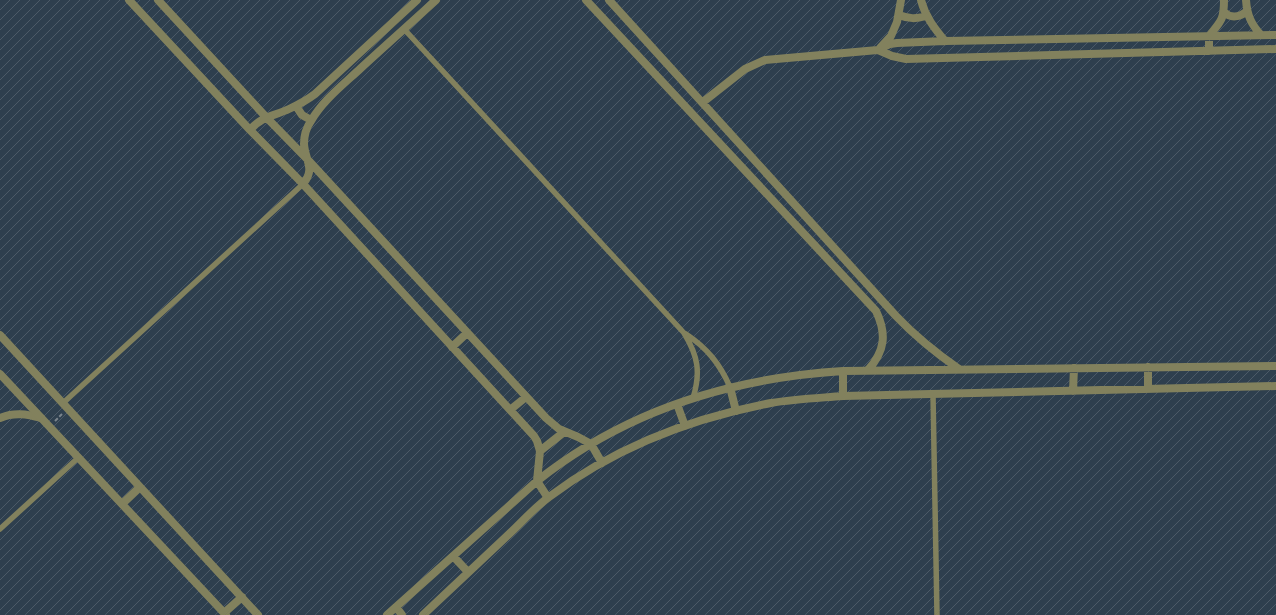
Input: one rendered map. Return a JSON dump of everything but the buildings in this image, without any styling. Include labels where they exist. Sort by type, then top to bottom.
[{"type":"street","points":[[129,0],[250,130],[303,184],[534,436],[540,451],[537,481],[548,498]]},
{"type":"street","points":[[158,0],[266,117],[309,161],[526,397],[550,422],[564,432],[591,444],[602,463]]},
{"type":"street","points":[[250,130],[260,120],[296,106],[315,94],[417,0]]},
{"type":"street","points":[[303,184],[307,179],[310,167],[304,144],[305,136],[307,128],[319,108],[436,0]]},
{"type":"street","points":[[586,0],[876,311],[883,331],[882,342],[880,352],[875,362],[868,370]]},
{"type":"street","points":[[609,0],[896,316],[932,350],[960,369]]},
{"type":"street","points":[[878,50],[891,36],[899,15],[901,0]]},
{"type":"street","points":[[921,0],[926,16],[934,29],[945,41]]},
{"type":"street","points":[[1208,50],[1209,36],[1220,23],[1224,12],[1224,0]]},
{"type":"street","points":[[1246,0],[1250,21],[1261,35]]},
{"type":"street","points":[[1224,12],[1227,15],[1238,16],[1247,11]]},
{"type":"street","points":[[899,15],[912,19],[926,16]]},
{"type":"street","points":[[703,102],[745,69],[765,60],[878,50],[890,44],[897,43],[1276,35]]},
{"type":"street","points":[[878,50],[892,56],[906,59],[1276,49]]},
{"type":"street","points":[[331,80],[339,88]]},
{"type":"street","points":[[296,106],[302,115],[311,120]]},
{"type":"street","points":[[739,164],[750,154]]},
{"type":"street","points":[[862,296],[870,287]]},
{"type":"street","points":[[452,347],[467,333]]},
{"type":"street","points":[[0,334],[258,615]]},
{"type":"street","points":[[387,615],[537,481],[556,466],[591,444],[640,419],[693,398],[730,387],[788,376],[868,370],[1276,366]]},
{"type":"street","points":[[1148,367],[1148,389]]},
{"type":"street","points":[[1073,391],[1074,368]]},
{"type":"street","points":[[843,371],[843,396]]},
{"type":"street","points":[[0,374],[225,614],[242,597]]},
{"type":"street","points":[[423,615],[548,498],[574,479],[636,446],[685,426],[736,411],[772,403],[800,399],[843,396],[1276,386]]},
{"type":"street","points":[[730,387],[736,411]]},
{"type":"street","points":[[510,410],[526,397]]},
{"type":"street","points":[[677,404],[685,426]]},
{"type":"street","points":[[0,418],[19,414],[41,418]]},
{"type":"street","points":[[540,451],[564,432]]},
{"type":"street","points":[[122,504],[140,487]]},
{"type":"street","points":[[453,556],[468,572]]},
{"type":"street","points":[[396,607],[402,615]]},
{"type":"lane","points":[[404,29],[684,333],[696,358],[698,371],[697,385],[693,398]]},
{"type":"lane","points":[[66,406],[303,184]]},
{"type":"lane","points":[[684,333],[707,350],[716,361],[730,387]]},
{"type":"lane","points":[[933,394],[937,615]]},
{"type":"lane","points":[[0,529],[79,458]]},
{"type":"path","points":[[49,426],[66,406]]},
{"type":"shaded area","points":[[0,0],[1276,0],[1276,615],[0,615]]}]
